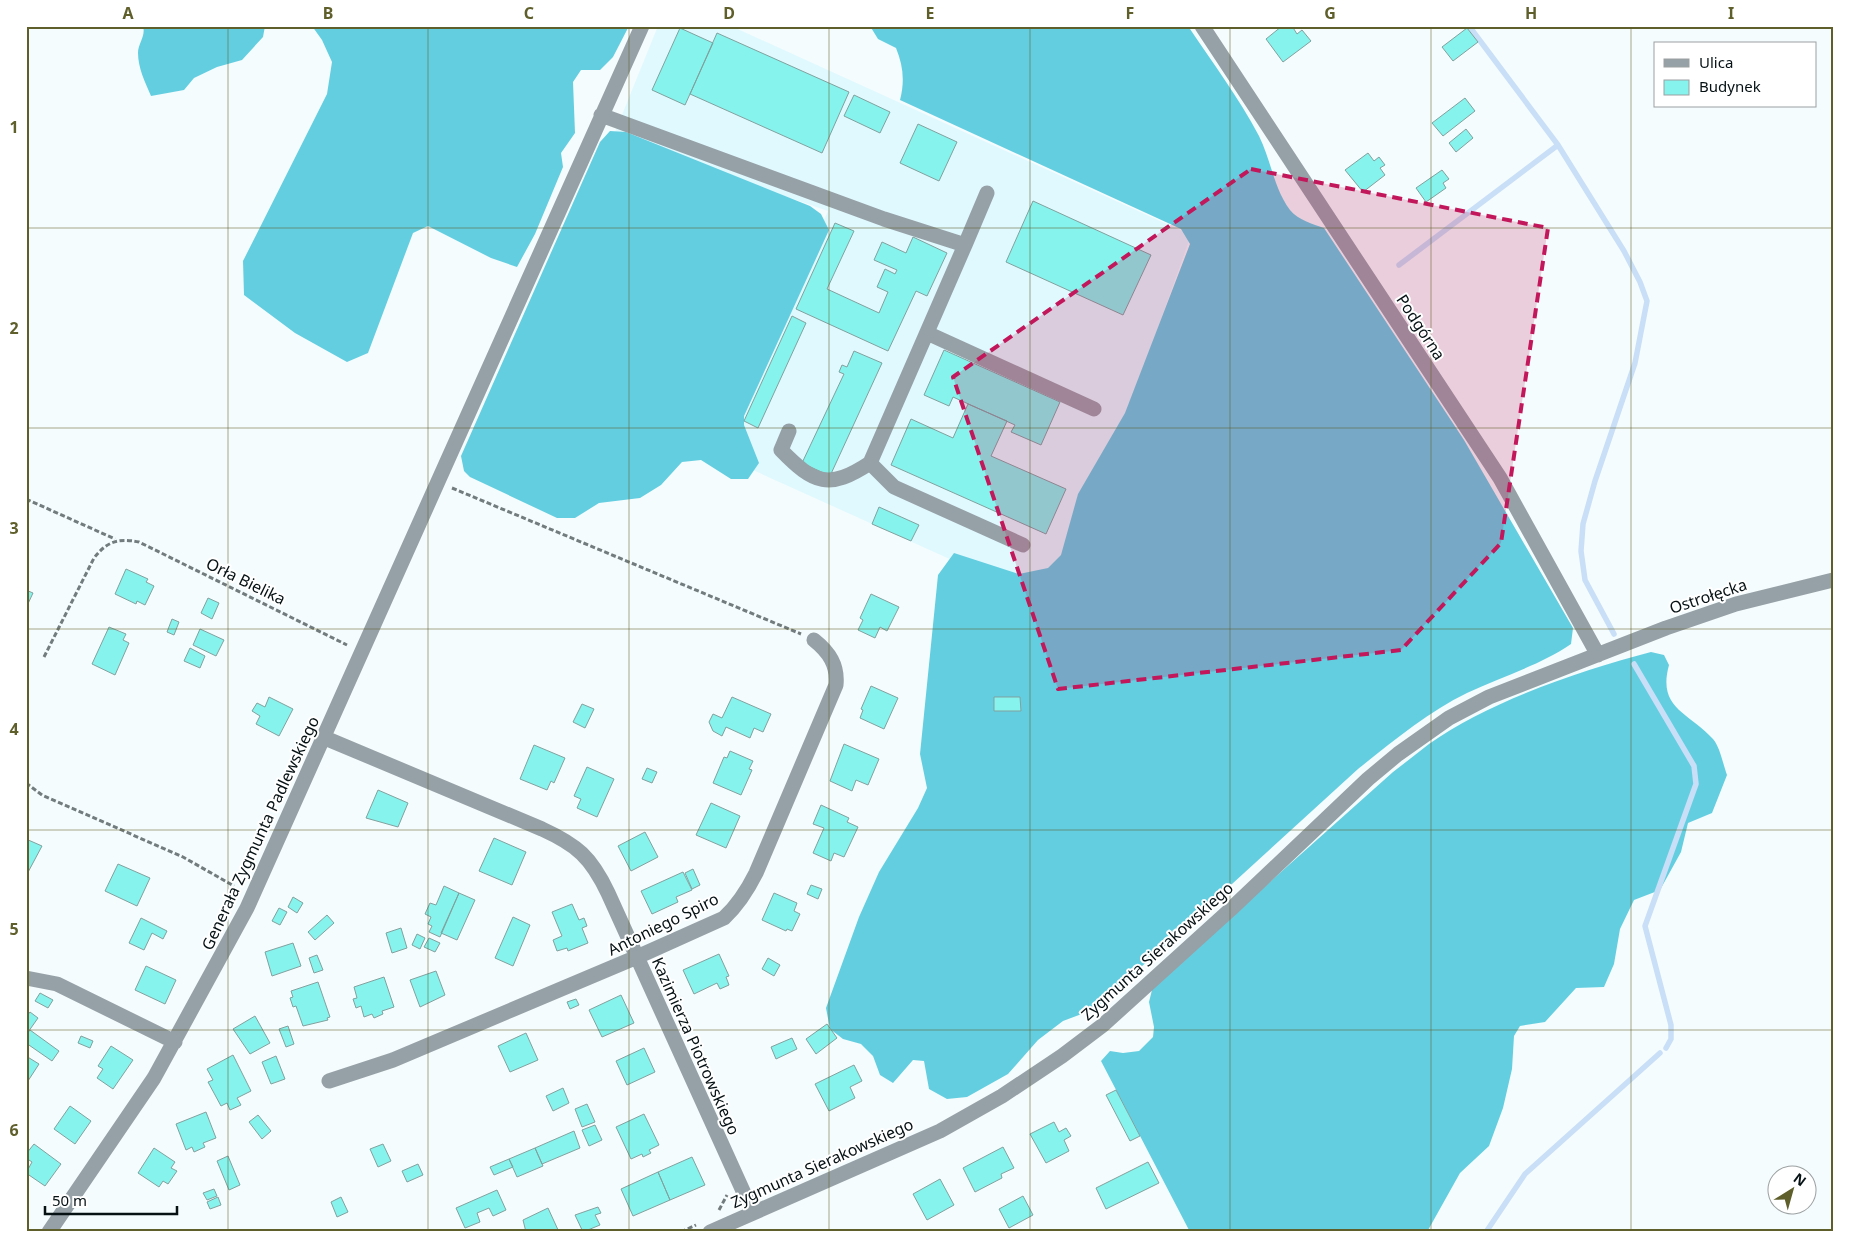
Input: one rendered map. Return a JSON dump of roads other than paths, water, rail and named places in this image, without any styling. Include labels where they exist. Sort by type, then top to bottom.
[{"type":"street","name":"Generała Zygmunta Padlewskiego","points":[[50,1232],[132,1112],[176,1042],[247,908],[364,653],[642,26]]},
{"type":"street","name":"Podgórna","points":[[1202,26],[1500,478],[1598,655]]},
{"type":"street","points":[[601,115],[884,219],[965,245]]},
{"type":"street","points":[[789,431],[781,450],[797,466],[812,476],[826,481],[839,480],[870,463],[987,194]]},
{"type":"street","points":[[926,333],[1094,409]]},
{"type":"street","points":[[870,463],[894,487],[1023,545]]},
{"type":"street","name":"Ostrołęcka","points":[[1598,655],[1736,604],[1833,580]]},
{"type":"street","name":"Antoniego Spiro","points":[[329,1081],[393,1060],[637,957],[724,918],[735,908],[748,890],[836,685],[837,674],[833,661],[826,650],[814,640]]},
{"type":"street","name":"Zygmunta Sierakowskiego","points":[[710,1232],[940,1131],[1002,1096],[1062,1056],[1103,1024],[1231,909],[1368,779],[1406,748],[1472,705],[1598,655]]},
{"type":"street","name":"Kazimierza Piotrowskiego","points":[[325,738],[542,829],[576,848],[587,857],[600,876],[753,1213]]},
{"type":"street","points":[[26,978],[57,984],[176,1042]]},
{"type":"waterway","points":[[1469,26],[1558,145],[1624,251],[1640,282],[1647,301],[1635,363],[1595,481],[1583,524],[1581,551],[1585,580],[1614,634]]},
{"type":"waterway","points":[[1399,265],[1558,145]]},
{"type":"waterway","points":[[1634,664],[1694,766],[1696,784],[1645,926],[1671,1025],[1671,1039],[1666,1048]]},
{"type":"waterway","points":[[1486,1232],[1525,1174],[1660,1053]]}]
